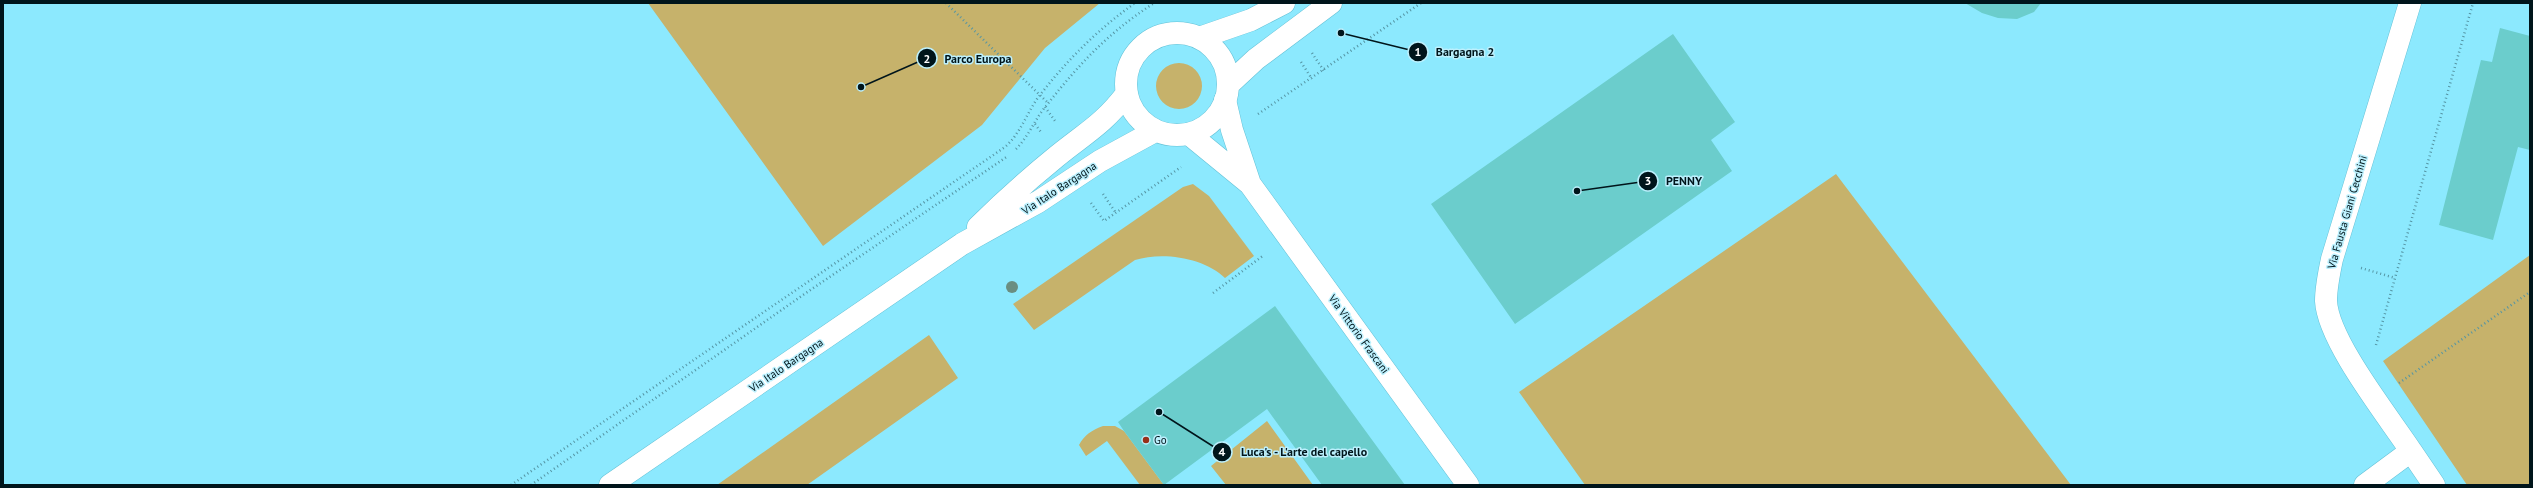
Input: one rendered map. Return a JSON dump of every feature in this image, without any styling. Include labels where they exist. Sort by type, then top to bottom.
[{"type":"street","points":[[1199,38],[1251,20],[1284,3]]},
{"type":"street","points":[[1226,92],[1224,67],[1219,55],[1199,38],[1186,34],[1163,35],[1144,46],[1131,62],[1126,82],[1127,93],[1136,115],[1155,131],[1166,134],[1189,134],[1211,122],[1226,92],[1256,59],[1331,3]]},
{"type":"street","name":"Via Fausta Giani Cecchini","points":[[2410,3],[2332,259],[2326,301],[2328,315],[2345,354],[2434,485]]},
{"type":"street","name":"Via Vittorio Frascani","points":[[1226,92],[1232,130],[1250,184]]},
{"type":"street","name":"Via Italo Bargagna","points":[[962,244],[1026,182],[1098,126],[1113,112],[1127,93]]},
{"type":"street","name":"Via Italo Bargagna","points":[[610,485],[962,244],[1038,202],[1100,161],[1155,131]]},
{"type":"street","name":"Via Vittorio Frascani","points":[[1189,134],[1250,184],[1468,485]]},
{"type":"street","points":[[2365,485],[2411,451]]},
{"type":"path","points":[[946,3],[1048,103]]},
{"type":"path","points":[[511,485],[1005,147],[1011,141],[1041,95],[1087,41],[1135,3]]},
{"type":"path","points":[[531,485],[803,295],[1013,152],[1029,134],[1048,103],[1092,51],[1130,19],[1154,3]]},
{"type":"path","points":[[1255,116],[1324,71],[1420,3]]},
{"type":"path","points":[[2371,391],[2395,278],[2473,3]]},
{"type":"path","points":[[1308,47],[1324,71]]},
{"type":"path","points":[[1297,56],[1312,79]]},
{"type":"path","points":[[1104,221],[1185,165]]},
{"type":"path","points":[[1099,188],[1116,213]]},
{"type":"path","points":[[1213,293],[1270,250]]},
{"type":"path","points":[[2332,259],[2395,278]]},
{"type":"path","points":[[2371,391],[2530,292]]},
{"type":"shaded area","points":[[648,3],[1100,3],[1045,48],[982,125],[823,246]]},
{"type":"shaded area","points":[[1175,63],[1183,63],[1192,67],[1198,73],[1202,86],[1198,99],[1192,105],[1183,109],[1175,109],[1166,105],[1160,99],[1156,90],[1156,82],[1160,73],[1166,67]]},
{"type":"shaded area","points":[[1836,174],[2071,485],[1585,485],[1519,392]]},
{"type":"shaded area","points":[[1193,184],[1209,196],[1254,256],[1225,278],[1217,271],[1195,261],[1171,256],[1146,257],[1135,260],[1034,330],[1013,304],[1183,187]]},
{"type":"shaded area","points":[[2530,255],[2530,485],[2467,485],[2383,361]]},
{"type":"shaded area","points":[[929,335],[958,378],[807,485],[717,485]]},
{"type":"shaded area","points":[[1267,421],[1313,485],[1226,485],[1211,466]]},
{"type":"shaded area","points":[[1103,426],[1115,426],[1124,431],[1164,485],[1140,485],[1107,441],[1086,456],[1079,445],[1083,438],[1089,433]]},
{"type":"building","points":[[1965,3],[2041,3],[2034,12],[2017,19],[1998,18],[1982,13]]},
{"type":"building","points":[[2500,28],[2530,36],[2530,150],[2518,147],[2493,240],[2439,225],[2481,60],[2492,62]]},
{"type":"building","points":[[1673,34],[1735,122],[1711,140],[1732,171],[1515,324],[1431,204]]},
{"type":"building","points":[[1275,306],[1405,485],[1322,485],[1267,409],[1164,485],[1124,431],[1118,422]]},
{"type":"place","name":"Bargagna 2","points":[[1341,33]]},
{"type":"place","name":"Parco Europa","points":[[861,87]]},
{"type":"place","name":"PENNY","points":[[1577,191]]},
{"type":"place","name":"Luca's - L'arte del capello","points":[[1159,412]]},
{"type":"place","name":"Go","points":[[1146,440]]}]
